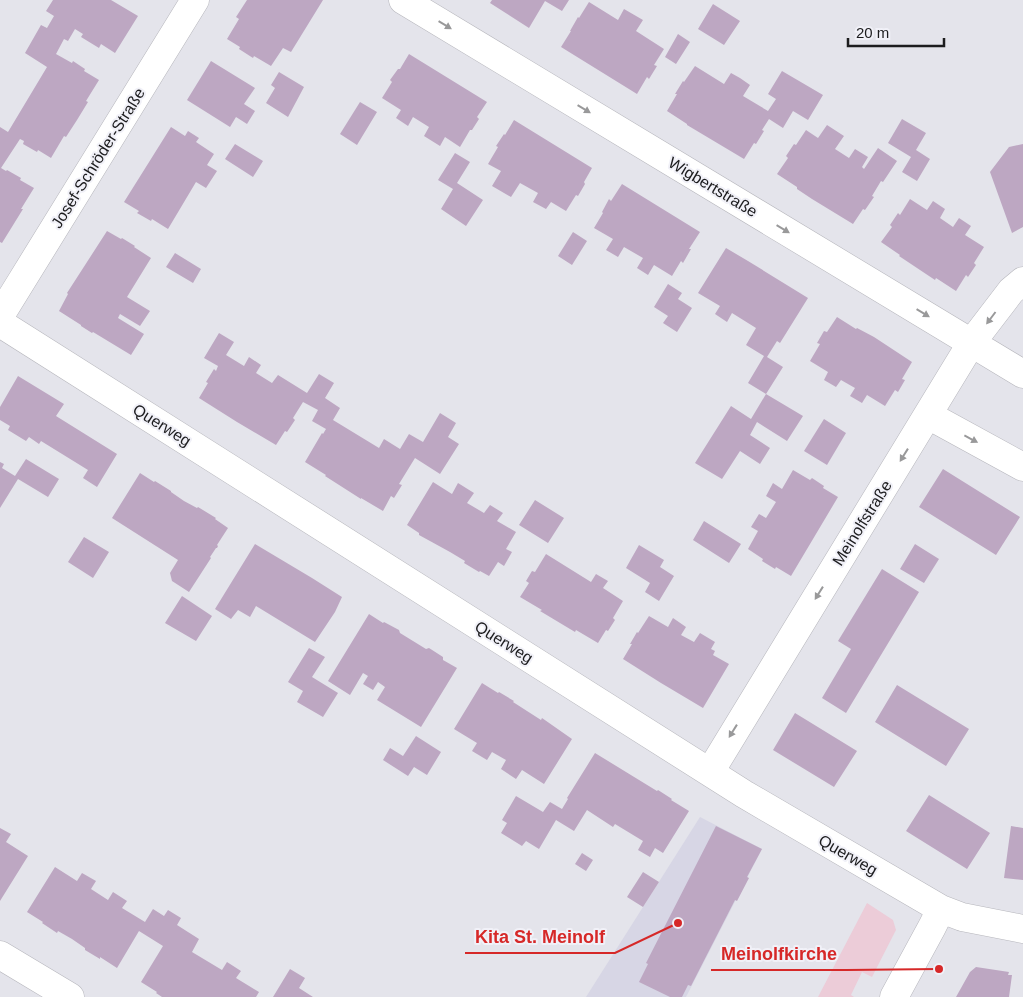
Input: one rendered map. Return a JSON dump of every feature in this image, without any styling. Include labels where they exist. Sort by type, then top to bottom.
[{"type":"street","name":"Josef-Schröder-Straße","points":[[0,316],[195,0]]},
{"type":"street","name":"Wigbertstraße","points":[[403,0],[1023,374]]},
{"type":"street","name":"Meinolfstraße","points":[[710,772],[972,342],[1012,291],[1023,281]]},
{"type":"street","name":"Querweg","points":[[0,323],[744,794],[940,909],[962,917],[1023,929]]},
{"type":"street","points":[[928,416],[1023,467]]},
{"type":"street","points":[[894,997],[932,928],[940,909]]},
{"type":"street","points":[[0,955],[70,997]]},
{"type":"shaded area","points":[[700,817],[762,849],[686,997],[586,997]]},
{"type":"shaded area","points":[[867,903],[893,920],[896,930],[872,977],[862,972],[851,995],[854,997],[818,997]]},
{"type":"building","points":[[53,0],[111,0],[138,16],[115,53],[101,44],[99,48],[81,37],[83,34],[75,29],[68,41],[64,39],[56,54],[72,63],[73,61],[85,69],[84,71],[99,80],[77,120],[66,137],[64,136],[51,158],[23,144],[24,141],[20,139],[1,168],[21,178],[20,180],[34,188],[2,243],[0,242],[0,127],[8,132],[47,67],[25,53],[41,25],[47,28],[54,16],[46,11]]},
{"type":"building","points":[[247,0],[323,0],[291,52],[283,48],[271,66],[254,56],[253,58],[227,39],[239,19],[236,17]]},
{"type":"building","points":[[492,0],[569,0],[562,11],[545,1],[529,28],[490,3]]},
{"type":"building","points":[[589,2],[618,20],[624,9],[643,20],[636,31],[664,49],[654,65],[657,66],[649,79],[647,77],[637,94],[561,47]]},
{"type":"building","points":[[713,4],[740,21],[724,45],[698,29]]},
{"type":"building","points":[[678,34],[690,42],[676,64],[665,57]]},
{"type":"building","points":[[409,54],[487,102],[477,117],[479,119],[460,147],[445,137],[440,146],[424,136],[429,127],[413,117],[408,126],[396,118],[401,110],[382,98],[392,82],[390,80],[400,69]]},
{"type":"building","points":[[211,61],[255,88],[244,104],[255,111],[247,124],[236,117],[230,127],[187,100]]},
{"type":"building","points":[[695,66],[724,84],[731,73],[740,78],[750,85],[743,96],[768,111],[776,99],[768,94],[782,71],[823,95],[808,120],[793,111],[783,128],[769,119],[756,144],[754,143],[744,159],[667,111],[683,81]]},
{"type":"building","points":[[279,72],[304,87],[288,117],[266,103],[275,88],[271,85]]},
{"type":"building","points":[[360,102],[377,112],[357,145],[340,134]]},
{"type":"building","points":[[902,119],[926,133],[916,150],[930,159],[917,181],[902,172],[911,157],[888,143]]},
{"type":"building","points":[[514,120],[592,168],[578,196],[576,195],[566,211],[551,202],[546,209],[533,202],[538,193],[520,183],[511,197],[492,186],[501,171],[488,164],[498,147],[496,146]]},
{"type":"building","points":[[827,125],[844,136],[835,149],[849,158],[855,149],[868,157],[862,167],[864,169],[878,148],[897,161],[883,182],[881,181],[872,196],[874,197],[865,210],[863,209],[853,224],[812,199],[777,174],[788,158],[786,156],[806,130],[818,138]]},
{"type":"building","points":[[171,127],[185,136],[188,131],[199,138],[196,142],[214,154],[207,165],[217,171],[206,188],[196,182],[168,229],[152,219],[151,221],[137,213],[139,211],[124,202]]},
{"type":"building","points":[[235,144],[263,161],[253,177],[225,159]]},
{"type":"building","points":[[1023,144],[1023,227],[1012,233],[990,172],[1009,147]]},
{"type":"building","points":[[455,153],[470,162],[457,183],[483,200],[466,226],[441,209],[453,189],[438,180]]},
{"type":"building","points":[[622,184],[700,232],[683,263],[681,261],[672,276],[654,265],[648,275],[637,268],[643,258],[624,247],[618,257],[606,250],[613,239],[594,228],[609,199],[611,201]]},
{"type":"building","points":[[910,199],[927,210],[933,201],[945,209],[940,218],[953,227],[959,218],[971,226],[965,235],[984,247],[974,263],[976,265],[968,277],[966,275],[956,291],[936,278],[935,280],[881,242],[892,227],[890,225],[898,213],[900,215]]},
{"type":"building","points":[[107,231],[122,238],[151,258],[127,297],[150,311],[140,326],[120,314],[118,318],[144,334],[131,355],[92,333],[59,311],[67,293]]},
{"type":"building","points":[[573,232],[587,241],[572,265],[558,256]]},
{"type":"building","points":[[726,248],[808,298],[780,343],[777,341],[767,357],[783,367],[766,394],[748,383],[764,356],[746,345],[756,328],[732,313],[727,322],[715,314],[720,306],[698,293]]},
{"type":"building","points":[[175,253],[201,269],[193,283],[166,267]]},
{"type":"building","points":[[668,284],[682,293],[678,299],[692,308],[677,332],[663,323],[668,316],[654,307]]},
{"type":"building","points":[[837,317],[856,329],[874,337],[912,362],[902,379],[905,380],[898,392],[895,390],[885,406],[867,395],[862,403],[850,396],[855,388],[841,380],[836,387],[824,380],[828,372],[810,361],[820,344],[817,343],[824,331],[827,332]]},
{"type":"building","points":[[219,333],[234,342],[226,355],[244,366],[249,357],[261,365],[256,373],[272,383],[278,375],[307,393],[319,374],[334,383],[325,398],[340,408],[333,420],[379,448],[384,439],[400,449],[409,434],[423,442],[440,413],[456,423],[448,437],[459,444],[440,474],[415,458],[399,484],[402,485],[394,498],[391,496],[383,511],[361,499],[305,462],[326,429],[312,421],[318,410],[303,402],[293,418],[295,420],[276,445],[199,398],[208,383],[206,382],[218,366],[204,358]]},
{"type":"building","points":[[18,376],[64,404],[56,416],[117,454],[97,487],[83,478],[88,470],[41,441],[39,444],[29,437],[26,441],[8,430],[10,426],[0,420],[0,407]]},
{"type":"building","points":[[766,394],[803,416],[787,441],[757,422],[750,435],[770,448],[760,464],[740,451],[722,479],[695,463],[731,406],[751,419]]},
{"type":"building","points":[[824,419],[846,433],[827,465],[804,451]]},
{"type":"building","points":[[26,459],[59,479],[48,497],[18,479],[0,508],[0,462],[4,464],[2,468],[15,476]]},
{"type":"building","points":[[943,469],[1020,517],[996,555],[919,507]]},
{"type":"building","points":[[793,470],[810,480],[812,478],[824,486],[823,488],[838,497],[791,576],[762,561],[763,559],[748,549],[758,531],[751,527],[759,514],[766,518],[776,502],[766,496],[773,483],[782,489]]},
{"type":"building","points":[[140,473],[184,501],[216,518],[228,528],[189,592],[172,581],[170,573],[178,560],[112,518]]},
{"type":"building","points":[[433,482],[452,494],[458,483],[474,493],[467,503],[484,513],[490,505],[503,513],[497,521],[516,532],[506,549],[512,552],[504,566],[498,562],[489,576],[479,572],[464,563],[465,561],[419,535],[419,533],[407,525]]},
{"type":"building","points":[[535,500],[564,518],[548,543],[519,525]]},
{"type":"building","points":[[704,521],[741,544],[729,563],[693,540]]},
{"type":"building","points":[[84,537],[109,552],[93,578],[68,562]]},
{"type":"building","points":[[255,544],[342,597],[335,612],[315,642],[256,606],[250,617],[238,610],[231,619],[215,609]]},
{"type":"building","points":[[915,544],[939,559],[924,583],[900,569]]},
{"type":"building","points":[[639,545],[664,560],[660,567],[674,576],[659,601],[645,592],[650,583],[626,568]]},
{"type":"building","points":[[546,554],[591,582],[596,574],[608,581],[603,588],[623,601],[613,618],[615,620],[598,643],[576,630],[575,632],[520,597],[529,583],[526,581],[532,571],[535,572]]},
{"type":"building","points":[[882,569],[919,592],[846,713],[822,698],[851,649],[838,641]]},
{"type":"building","points":[[182,596],[212,616],[196,641],[165,623]]},
{"type":"building","points":[[369,614],[399,630],[400,633],[426,649],[429,648],[443,657],[443,660],[457,668],[421,727],[377,700],[385,687],[378,682],[373,690],[363,684],[368,676],[363,673],[350,695],[328,681]]},
{"type":"building","points":[[649,616],[668,627],[673,618],[686,627],[681,635],[694,642],[700,633],[715,642],[711,649],[715,651],[713,655],[729,664],[703,708],[623,659],[637,632]]},
{"type":"building","points":[[309,648],[325,657],[312,677],[338,693],[323,717],[297,702],[303,691],[288,682]]},
{"type":"building","points":[[482,683],[514,701],[541,720],[542,718],[572,739],[544,784],[522,770],[516,779],[501,769],[506,760],[492,752],[487,760],[472,751],[477,743],[454,729]]},
{"type":"building","points":[[897,685],[969,729],[946,766],[875,722]]},
{"type":"building","points":[[795,713],[857,751],[834,787],[773,750]]},
{"type":"building","points":[[416,736],[441,752],[427,775],[414,767],[408,776],[383,760],[390,748],[403,756]]},
{"type":"building","points":[[595,753],[658,790],[689,811],[663,853],[655,848],[650,857],[638,850],[643,841],[615,824],[613,827],[587,810],[574,831],[556,820],[539,849],[526,841],[522,846],[501,833],[507,823],[502,820],[516,796],[543,812],[550,802],[562,809]]},
{"type":"building","points":[[929,795],[990,833],[967,869],[906,831]]},
{"type":"building","points":[[716,826],[762,849],[747,877],[749,878],[737,901],[735,900],[691,986],[688,985],[682,997],[670,997],[639,982],[648,964],[646,963]]},
{"type":"building","points":[[1011,826],[1023,828],[1023,880],[1004,878]]},
{"type":"building","points":[[0,828],[11,834],[6,842],[28,856],[0,901]]},
{"type":"building","points":[[582,853],[593,860],[586,871],[575,864]]},
{"type":"building","points":[[55,867],[77,881],[82,873],[96,881],[91,889],[108,900],[113,892],[127,901],[122,908],[145,922],[153,909],[164,916],[168,910],[181,918],[177,925],[199,939],[192,952],[222,970],[227,962],[241,971],[236,978],[259,992],[256,997],[162,997],[141,982],[163,946],[139,931],[117,968],[85,950],[85,948],[72,939],[58,931],[57,933],[27,912]]},
{"type":"building","points":[[643,872],[659,882],[643,907],[627,897]]},
{"type":"building","points":[[976,967],[1009,972],[1008,975],[1012,975],[1009,997],[956,997],[970,972]]},
{"type":"building","points":[[290,969],[305,978],[299,988],[313,997],[273,997]]},
{"type":"place","name":"Kita St. Meinolf","points":[[678,923]]},
{"type":"place","name":"Meinolfkirche","points":[[939,969]]}]
